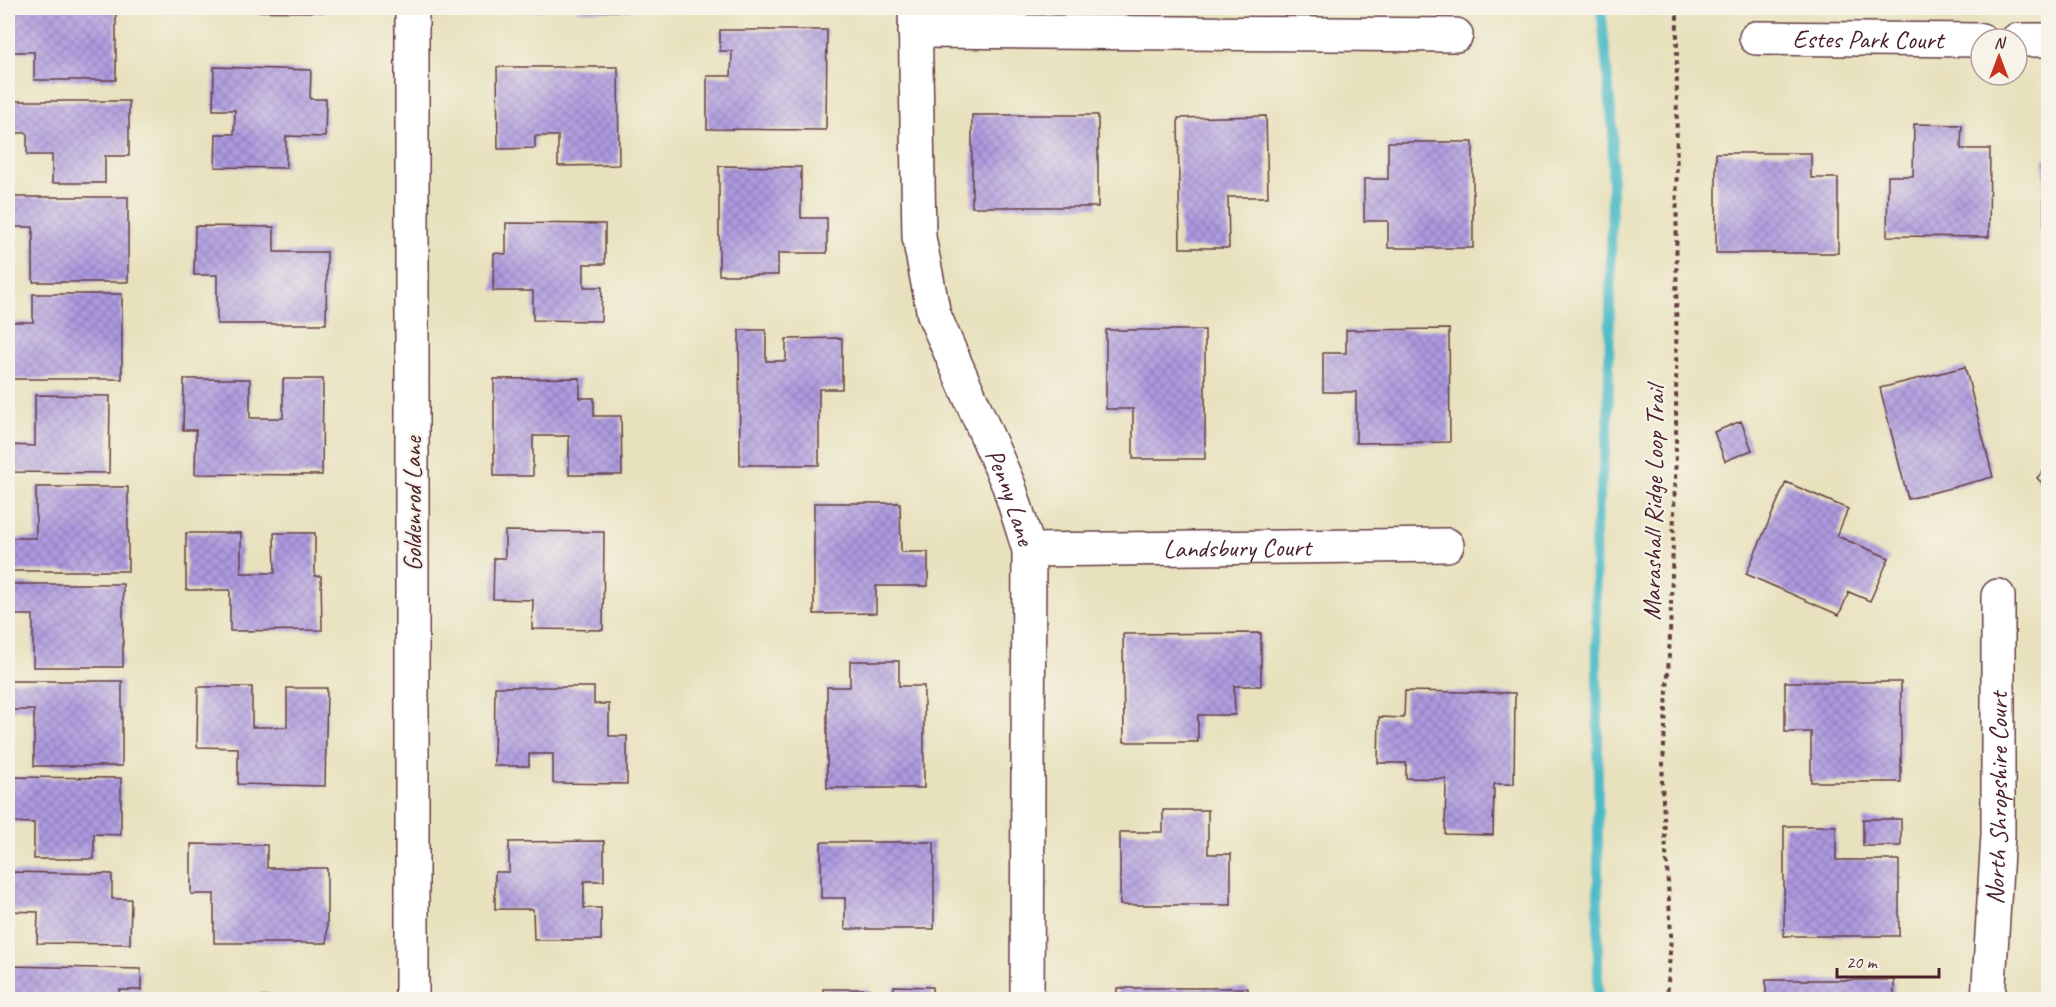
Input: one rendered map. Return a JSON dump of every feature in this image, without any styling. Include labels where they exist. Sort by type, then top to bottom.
[{"type":"street","name":"Goldenrod Lane","points":[[412,8],[412,999]]},
{"type":"street","points":[[915,20],[1456,35]]},
{"type":"street","name":"Penny Lane","points":[[915,20],[920,237],[934,315],[1009,486],[1029,550],[1027,999]]},
{"type":"street","name":"Estes Park Court","points":[[1756,38],[1969,40]]},
{"type":"street","points":[[2029,40],[2049,40]]},
{"type":"street","name":"Landsbury Court","points":[[1029,550],[1447,545]]},
{"type":"street","name":"North Shropshire Court","points":[[1988,999],[1998,835],[1998,596]]},
{"type":"path","name":"Marashall Ridge Loop Trail","points":[[1667,999],[1671,935],[1662,783],[1676,452],[1677,8]]},
{"type":"building","points":[[9,8],[116,8],[116,80],[34,80],[34,52],[9,52]]},
{"type":"building","points":[[234,8],[324,8],[324,12],[234,11]]},
{"type":"building","points":[[502,8],[543,8],[543,11],[502,11]]},
{"type":"building","points":[[577,8],[630,8],[630,11],[577,11]]},
{"type":"building","points":[[720,30],[827,30],[826,130],[707,129],[707,76],[731,76],[732,51],[720,51]]},
{"type":"building","points":[[214,67],[311,70],[310,99],[326,99],[325,137],[286,136],[286,168],[215,167],[216,134],[234,134],[235,110],[213,110]]},
{"type":"building","points":[[497,67],[618,67],[619,165],[558,166],[558,136],[535,136],[535,148],[498,149]]},
{"type":"building","points":[[8,101],[129,101],[129,156],[105,156],[105,183],[52,183],[52,155],[27,155],[27,133],[8,133]]},
{"type":"building","points":[[972,115],[1098,115],[1098,207],[972,207]]},
{"type":"building","points":[[1266,116],[1268,197],[1228,197],[1229,248],[1180,248],[1178,118]]},
{"type":"building","points":[[1914,124],[1962,125],[1961,149],[1990,149],[1989,237],[1887,236],[1888,176],[1913,176]]},
{"type":"building","points":[[1388,142],[1473,142],[1473,248],[1388,248],[1388,221],[1364,221],[1364,179],[1388,179]]},
{"type":"building","points":[[1716,153],[1811,153],[1811,178],[1838,178],[1838,253],[1716,253]]},
{"type":"building","points":[[2044,158],[2048,158],[2048,235],[2044,235]]},
{"type":"building","points":[[719,166],[801,167],[801,218],[827,218],[827,253],[778,253],[778,275],[719,275]]},
{"type":"building","points":[[8,197],[128,197],[128,282],[33,282],[33,227],[8,227]]},
{"type":"building","points":[[506,223],[605,224],[605,264],[584,264],[584,287],[602,287],[601,321],[533,320],[533,291],[493,291],[494,253],[506,254]]},
{"type":"building","points":[[195,226],[274,227],[274,252],[327,252],[326,324],[217,324],[217,275],[194,275]]},
{"type":"building","points":[[33,294],[122,294],[122,379],[9,379],[9,322],[33,322]]},
{"type":"building","points":[[1449,329],[1450,442],[1356,443],[1356,392],[1323,392],[1323,353],[1346,353],[1346,330]]},
{"type":"building","points":[[739,330],[766,330],[766,361],[786,361],[786,339],[842,338],[842,389],[819,389],[819,465],[740,465]]},
{"type":"building","points":[[1106,330],[1205,330],[1205,459],[1133,459],[1133,409],[1106,409]]},
{"type":"building","points":[[1965,367],[1993,477],[1908,499],[1880,388]]},
{"type":"building","points":[[580,378],[580,398],[594,398],[594,416],[621,416],[622,475],[569,475],[569,436],[533,436],[533,476],[494,476],[494,379]]},
{"type":"building","points":[[184,379],[250,379],[250,418],[283,418],[283,379],[323,379],[322,475],[195,474],[196,430],[183,430]]},
{"type":"building","points":[[35,395],[110,396],[109,473],[8,472],[8,445],[35,446]]},
{"type":"building","points":[[1741,421],[1752,450],[1725,461],[1714,432]]},
{"type":"building","points":[[2048,465],[2048,489],[2037,478]]},
{"type":"building","points":[[1786,482],[1848,509],[1837,536],[1889,558],[1870,601],[1849,592],[1839,615],[1746,574]]},
{"type":"building","points":[[36,487],[128,487],[128,571],[9,571],[9,538],[36,538]]},
{"type":"building","points":[[814,503],[900,503],[901,552],[928,552],[928,586],[876,586],[876,613],[814,614]]},
{"type":"building","points":[[505,531],[604,532],[603,630],[532,629],[533,600],[493,599],[494,558],[505,558]]},
{"type":"building","points":[[186,533],[241,533],[241,573],[275,573],[274,533],[315,533],[315,576],[321,576],[322,630],[230,631],[230,590],[186,590]]},
{"type":"building","points":[[9,584],[123,584],[123,667],[33,667],[33,615],[9,615]]},
{"type":"building","points":[[1261,633],[1261,686],[1234,686],[1235,715],[1198,715],[1198,742],[1124,742],[1123,634]]},
{"type":"building","points":[[850,661],[899,661],[899,686],[924,686],[924,788],[827,788],[827,687],[850,687]]},
{"type":"building","points":[[8,681],[122,681],[122,766],[34,766],[34,710],[8,710]]},
{"type":"building","points":[[1785,682],[1901,682],[1901,782],[1811,782],[1811,732],[1785,732]]},
{"type":"building","points":[[198,687],[252,687],[252,727],[287,727],[287,688],[327,688],[325,786],[238,784],[238,748],[197,747]]},
{"type":"building","points":[[495,687],[594,687],[594,704],[609,704],[609,736],[627,736],[627,784],[553,783],[553,754],[529,754],[529,766],[494,766]]},
{"type":"building","points":[[1405,691],[1515,693],[1514,784],[1494,784],[1493,835],[1445,834],[1446,779],[1406,778],[1406,763],[1378,763],[1379,717],[1404,718]]},
{"type":"building","points":[[8,777],[121,778],[121,835],[94,834],[94,859],[34,859],[34,823],[8,822]]},
{"type":"building","points":[[1163,810],[1208,810],[1208,854],[1231,854],[1231,905],[1120,905],[1120,832],[1163,832]]},
{"type":"building","points":[[1863,819],[1901,819],[1901,846],[1863,846]]},
{"type":"building","points":[[1784,826],[1836,826],[1836,860],[1899,860],[1899,936],[1784,936]]},
{"type":"building","points":[[604,841],[604,881],[584,881],[584,908],[601,908],[601,940],[534,940],[533,909],[495,909],[495,872],[509,872],[509,842]]},
{"type":"building","points":[[821,842],[934,842],[934,929],[845,929],[845,898],[821,898]]},
{"type":"building","points":[[191,844],[267,845],[267,868],[327,868],[327,943],[214,943],[214,894],[191,894]]},
{"type":"building","points":[[8,872],[112,874],[112,899],[131,899],[130,944],[37,943],[38,912],[8,911]]},
{"type":"building","points":[[8,966],[141,969],[141,990],[119,990],[119,1000],[8,1000]]},
{"type":"building","points":[[1766,980],[1894,980],[1894,1000],[1740,1000],[1740,996],[1766,996]]},
{"type":"building","points":[[894,986],[932,987],[932,1000],[894,1000]]},
{"type":"building","points":[[1117,988],[1248,988],[1248,1000],[1117,1000]]},
{"type":"building","points":[[823,989],[869,989],[869,1000],[823,1000]]},
{"type":"building","points":[[219,997],[268,997],[268,1000],[219,1000]]},
{"type":"waterway","points":[[1598,1000],[1595,534],[1608,428],[1613,132],[1601,8]]}]
